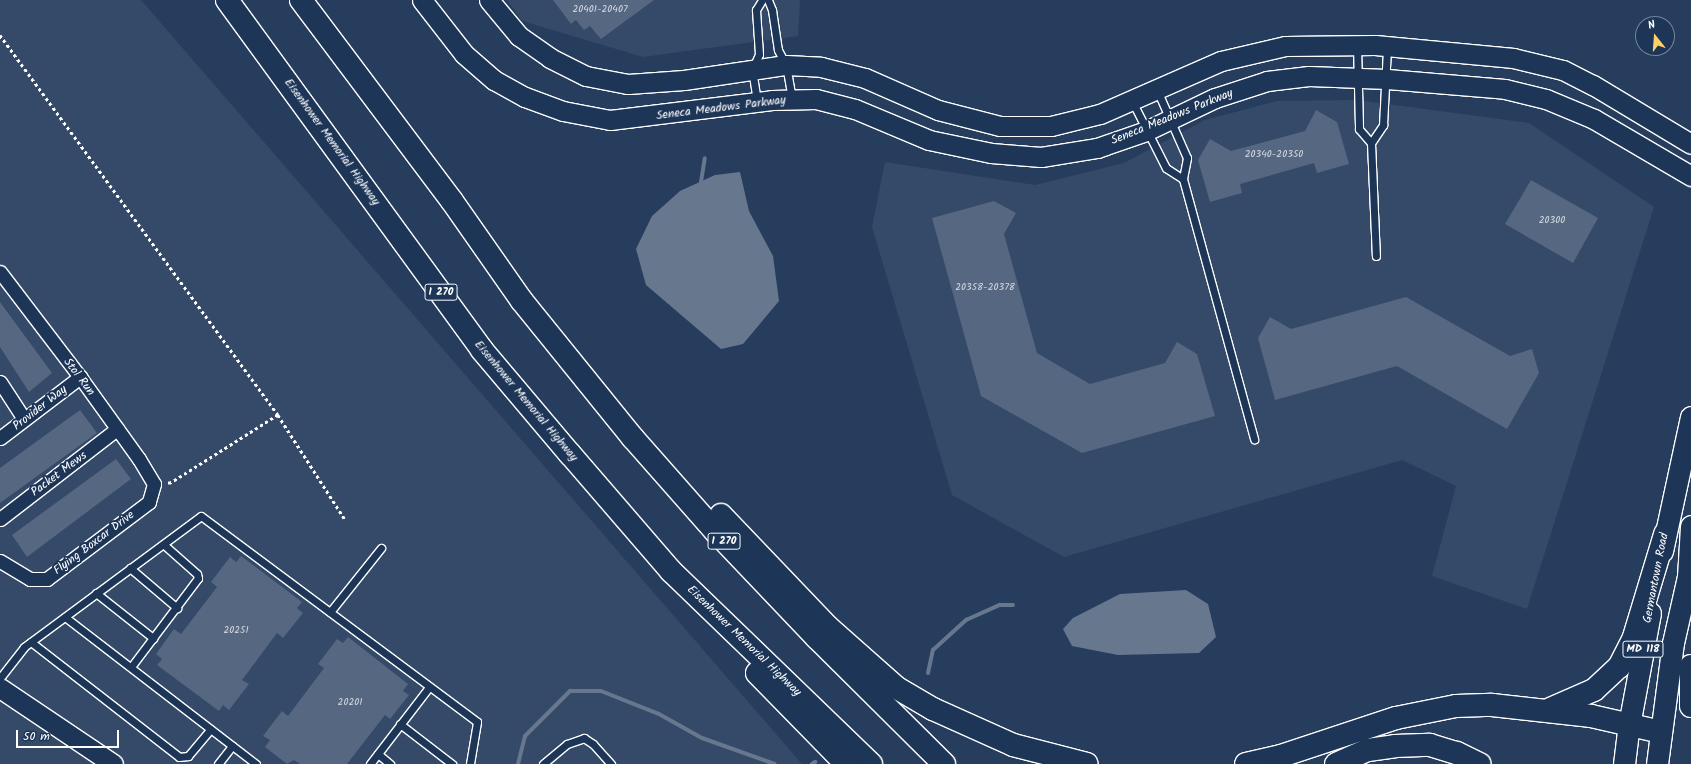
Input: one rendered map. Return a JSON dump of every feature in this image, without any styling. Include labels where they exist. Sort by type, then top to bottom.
[{"type":"highway","name":"Eisenhower Memorial Highway","points":[[228,0],[482,350],[671,571],[871,764]]},
{"type":"highway","name":"I 270","points":[[301,0],[452,201],[522,301],[633,438],[716,532],[817,638],[944,764]]},
{"type":"highway","points":[[522,301],[645,429],[726,522],[828,628],[897,688],[933,709],[1012,745],[1087,764]]},
{"type":"highway","points":[[1546,710],[1594,690],[1620,667],[1634,637],[1665,534]]},
{"type":"highway","points":[[671,571],[766,684],[846,764]]},
{"type":"highway","points":[[1691,666],[1691,706]]},
{"type":"highway","points":[[1246,764],[1281,756],[1396,718],[1426,710],[1492,706],[1546,710],[1591,716],[1661,732]]},
{"type":"highway","points":[[1336,764],[1368,750],[1395,746],[1430,745],[1457,753],[1480,764]]},
{"type":"main road","name":"Germantown Road","points":[[1624,764],[1629,725],[1665,534],[1691,417]]},
{"type":"main road","points":[[1689,571],[1691,526]]},
{"type":"main road","name":"MD 118","points":[[1657,764],[1673,644],[1689,571]]},
{"type":"street","name":"Seneca Meadows Parkway","points":[[422,0],[464,54],[494,80],[525,97],[563,111],[610,120],[757,102],[792,99],[823,100],[855,109],[929,140],[991,153],[1041,157],[1097,148],[1146,131],[1215,98],[1267,81],[1309,76],[1386,79],[1505,88],[1546,99],[1594,119],[1691,176]]},
{"type":"street","points":[[489,0],[519,36],[550,58],[586,76],[628,84],[684,80],[786,65],[821,67],[866,78],[938,110],[1000,126],[1051,126],[1100,114],[1221,61],[1278,48],[1357,45],[1387,46],[1513,58],[1563,70],[1593,85],[1691,144]]},
{"type":"street","name":"Stol Run","points":[[0,272],[80,376],[154,484]]},
{"type":"street","name":"Provider Way","points":[[0,438],[80,376]]},
{"type":"street","points":[[0,382],[24,420]]},
{"type":"street","name":"Packet Mews","points":[[0,519],[117,429]]},
{"type":"street","name":"Flying Boxcar Drive","points":[[0,561],[30,579],[47,579],[149,502],[154,484]]},
{"type":"street","points":[[0,688],[113,764]]},
{"type":"lane","points":[[757,102],[752,70],[759,54],[756,10],[762,0]]},
{"type":"lane","points":[[768,0],[772,10],[778,50],[786,65],[792,99]]},
{"type":"lane","points":[[1357,45],[1359,129],[1371,143]]},
{"type":"lane","points":[[1376,256],[1371,143],[1383,125],[1387,46]]},
{"type":"lane","points":[[1157,90],[1187,158],[1183,179],[1254,439]]},
{"type":"lane","points":[[1132,100],[1146,131],[1166,168],[1183,179]]},
{"type":"lane","points":[[0,678],[13,659],[31,642],[201,516],[477,722],[470,764]]},
{"type":"lane","points":[[131,667],[177,608],[198,578],[197,574],[163,544]]},
{"type":"lane","points":[[330,612],[381,548]]},
{"type":"lane","points":[[130,568],[177,608]]},
{"type":"lane","points":[[96,593],[153,638]]},
{"type":"lane","points":[[65,617],[211,729],[251,763]]},
{"type":"lane","points":[[31,642],[179,757],[188,756],[211,729]]},
{"type":"lane","points":[[370,764],[429,687]]},
{"type":"lane","points":[[400,724],[452,764]]},
{"type":"lane","points":[[543,764],[567,744],[584,738],[593,744],[611,764]]},
{"type":"lane","points":[[218,764],[232,746]]},
{"type":"lane","points":[[378,754],[390,764]]},
{"type":"path","points":[[0,35],[278,415],[346,521]]},
{"type":"path","points":[[154,484],[171,483],[278,415]]},
{"type":"shaded area","points":[[0,0],[141,0],[802,764],[0,764]]},
{"type":"shaded area","points":[[507,0],[800,0],[798,36],[643,57],[522,21]]},
{"type":"shaded area","points":[[1357,100],[1529,123],[1654,207],[1527,609],[1432,576],[1456,486],[1402,460],[1064,557],[952,495],[872,227],[885,162],[1035,185],[1124,163],[1205,120],[1277,101]]},
{"type":"shaded area","points":[[740,172],[749,211],[773,256],[779,301],[743,344],[721,349],[646,285],[636,249],[652,216],[680,191],[715,175]]},
{"type":"shaded area","points":[[1186,590],[1208,604],[1216,637],[1199,653],[1118,655],[1072,646],[1063,629],[1073,618],[1120,594]]},
{"type":"building","points":[[553,0],[654,0],[601,39],[590,26],[584,30],[576,20],[571,24]]},
{"type":"building","points":[[1316,110],[1337,122],[1349,164],[1317,173],[1314,163],[1240,184],[1242,193],[1210,202],[1198,160],[1210,139],[1231,151],[1305,131]]},
{"type":"building","points":[[1531,180],[1598,218],[1573,263],[1505,224]]},
{"type":"building","points":[[994,201],[1016,213],[1004,234],[1037,353],[1090,384],[1165,363],[1177,342],[1197,354],[1215,416],[1082,453],[981,396],[932,218]]},
{"type":"building","points":[[1406,297],[1510,356],[1532,349],[1539,373],[1507,429],[1397,366],[1275,400],[1258,338],[1270,317],[1291,329]]},
{"type":"building","points":[[0,302],[52,373],[29,392],[0,347]]},
{"type":"building","points":[[80,410],[97,433],[0,503],[0,468]]},
{"type":"building","points":[[116,459],[131,479],[27,557],[12,535]]},
{"type":"building","points":[[241,556],[302,602],[297,608],[303,613],[283,638],[277,633],[242,680],[249,684],[229,710],[223,705],[219,711],[157,665],[162,659],[156,654],[174,629],[181,634],[217,587],[211,582],[230,557],[236,562]]},
{"type":"building","points":[[348,637],[408,684],[403,691],[409,695],[390,719],[385,715],[347,764],[300,764],[294,760],[287,764],[265,747],[270,740],[263,736],[282,711],[288,716],[324,668],[318,664],[337,639],[343,643]]},
{"type":"waterway","points":[[701,182],[705,158]]},
{"type":"waterway","points":[[928,673],[933,650],[966,620],[1000,605],[1013,605]]},
{"type":"waterway","points":[[518,764],[525,736],[570,691],[601,691],[659,714],[702,738],[775,764]]}]
